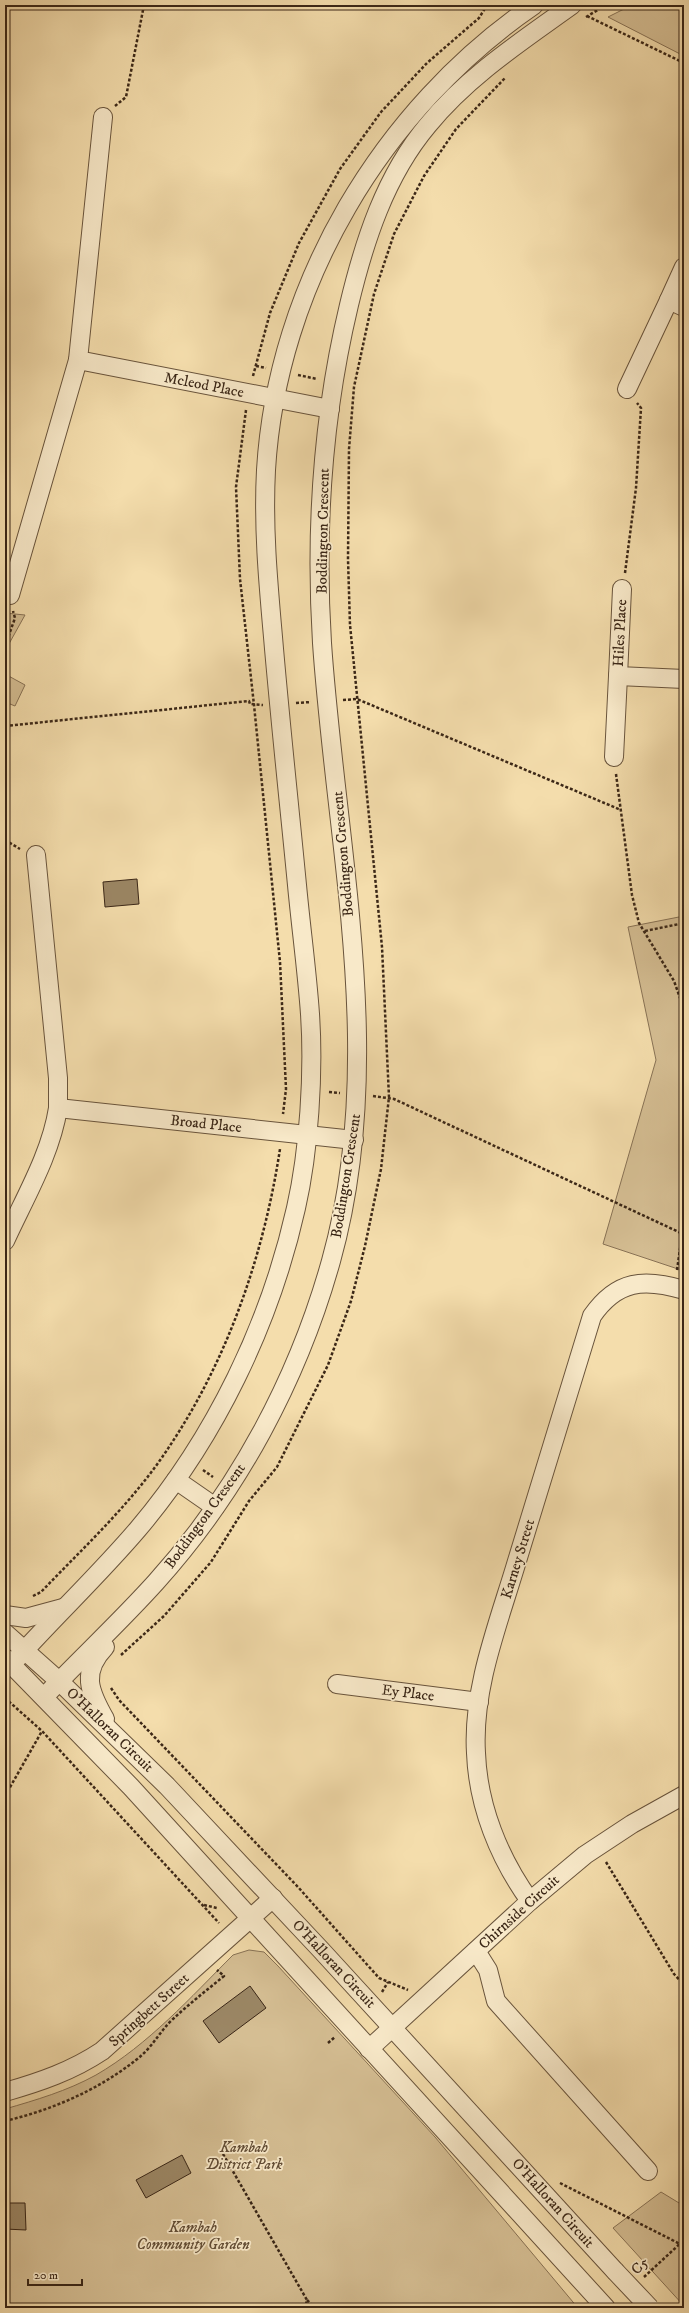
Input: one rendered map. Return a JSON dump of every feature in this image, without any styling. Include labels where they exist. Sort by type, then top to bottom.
[{"type":"street","points":[[8,1661],[25,1650],[139,1527],[189,1461],[225,1400],[263,1315],[297,1206],[310,1091],[310,1020],[279,704],[265,538],[266,467],[276,399],[281,371],[304,296],[333,231],[369,170],[410,116],[451,73],[498,30],[532,6],[543,25]]},
{"type":"street","name":"Boddington Crescent","points":[[44,1697],[158,1580],[228,1488],[267,1421],[289,1377],[308,1331],[331,1262],[342,1211],[354,1140],[358,1078],[358,1011],[322,641],[320,549],[325,455],[330,409],[344,328],[360,259],[381,204],[393,179],[424,129],[444,106],[486,68],[543,25],[568,11]]},
{"type":"street","points":[[10,595],[78,360],[103,117]]},
{"type":"street","points":[[627,389],[676,304],[684,267]]},
{"type":"street","name":"Mcleod Place","points":[[78,360],[330,409]]},
{"type":"street","name":"Hiles Place","points":[[614,757],[622,590]]},
{"type":"street","name":"Hiles Place","points":[[618,676],[684,679]]},
{"type":"street","points":[[5,1241],[46,1151],[56,1122],[58,1108],[58,1078],[36,855]]},
{"type":"street","name":"Broad Place","points":[[58,1108],[354,1140]]},
{"type":"street","name":"Karney Street","points":[[530,1901],[501,1854],[483,1803],[476,1752],[479,1702],[489,1653],[592,1316],[603,1300],[612,1293],[631,1285],[643,1283],[679,1289]]},
{"type":"street","points":[[176,1480],[215,1507]]},
{"type":"street","points":[[5,1615],[26,1618],[63,1608]]},
{"type":"street","points":[[113,1733],[95,1703],[90,1682],[90,1667],[94,1658],[110,1640],[126,1612]]},
{"type":"street","name":"O'Halloran Circuit","points":[[5,1633],[59,1681],[167,1786],[393,2027],[615,2272],[650,2308]]},
{"type":"street","name":"O'Halloran Circuit","points":[[8,1661],[131,1787],[606,2308]]},
{"type":"street","name":"Ey Place","points":[[337,1684],[479,1702]]},
{"type":"street","name":"Chirnside Circuit","points":[[369,2049],[530,1901],[598,1847],[684,1795]]},
{"type":"street","name":"Springbett Street","points":[[5,2092],[45,2081],[84,2063],[102,2051],[273,1898]]},
{"type":"street","points":[[476,1951],[488,1970],[496,2001],[648,2171]]},
{"type":"path","points":[[103,117],[126,97],[144,5]]},
{"type":"path","points":[[587,16],[606,5]]},
{"type":"path","points":[[568,11],[587,16],[684,63]]},
{"type":"path","points":[[118,1658],[164,1616],[211,1562],[249,1501],[277,1467],[328,1365],[351,1301],[365,1246],[381,1169],[389,1097],[382,947],[350,625],[348,559],[349,449],[354,387],[374,294],[394,234],[424,176],[456,129],[511,73]]},
{"type":"path","points":[[256,366],[354,387]]},
{"type":"path","points":[[622,590],[630,546],[641,408],[627,389]]},
{"type":"path","points":[[5,646],[15,618],[10,595]]},
{"type":"path","points":[[5,726],[249,701],[250,704],[254,705],[357,699],[621,810]]},
{"type":"path","points":[[27,1599],[41,1592],[121,1508],[169,1448],[211,1373],[251,1278],[277,1165],[286,1089],[280,962],[254,705]]},
{"type":"path","points":[[614,757],[632,896],[639,923],[674,981],[684,1009]]},
{"type":"path","points":[[645,931],[684,923]]},
{"type":"path","points":[[389,1097],[684,1234]]},
{"type":"path","points":[[679,1289],[684,1221]]},
{"type":"path","points":[[169,1448],[249,1501]]},
{"type":"path","points":[[109,1684],[118,1700],[298,1887],[379,1978],[412,1992],[421,2001]]},
{"type":"path","points":[[5,1698],[42,1731],[231,1935]]},
{"type":"path","points":[[5,1796],[42,1731]]},
{"type":"path","points":[[598,1847],[674,1974],[684,1985]]},
{"type":"path","points":[[203,1905],[218,1908]]},
{"type":"path","points":[[222,2154],[307,2300],[315,2308]]},
{"type":"path","points":[[557,2182],[680,2244]]},
{"type":"path","name":"C5","points":[[643,2278],[684,2240]]},
{"type":"path","points":[[305,2308],[307,2300]]},
{"type":"green space","points":[[632,5],[684,5],[684,56],[608,17]]},
{"type":"green space","points":[[5,613],[25,615],[5,651]]},
{"type":"green space","points":[[5,674],[25,685],[15,706],[5,702]]},
{"type":"green space","points":[[684,916],[684,1271],[603,1244],[656,1060],[628,927]]},
{"type":"green space","name":"Kambah District Park","points":[[249,1950],[264,1952],[278,1966],[435,2137],[578,2308],[5,2308],[5,2109],[40,2099],[74,2086],[115,2063],[133,2050],[168,2020],[233,1955]]},
{"type":"green space","points":[[661,2192],[684,2206],[684,2306],[613,2228]]},
{"type":"building","points":[[137,879],[139,904],[105,907],[103,882]]},
{"type":"building","points":[[250,1986],[266,2008],[219,2043],[203,2021]]},
{"type":"building","points":[[182,2155],[191,2173],[146,2198],[136,2180]]},
{"type":"building","points":[[5,2203],[25,2203],[26,2230],[5,2229]]},
{"type":"park label","name":"Kambah Community Garden","points":[[193,2236]]}]
